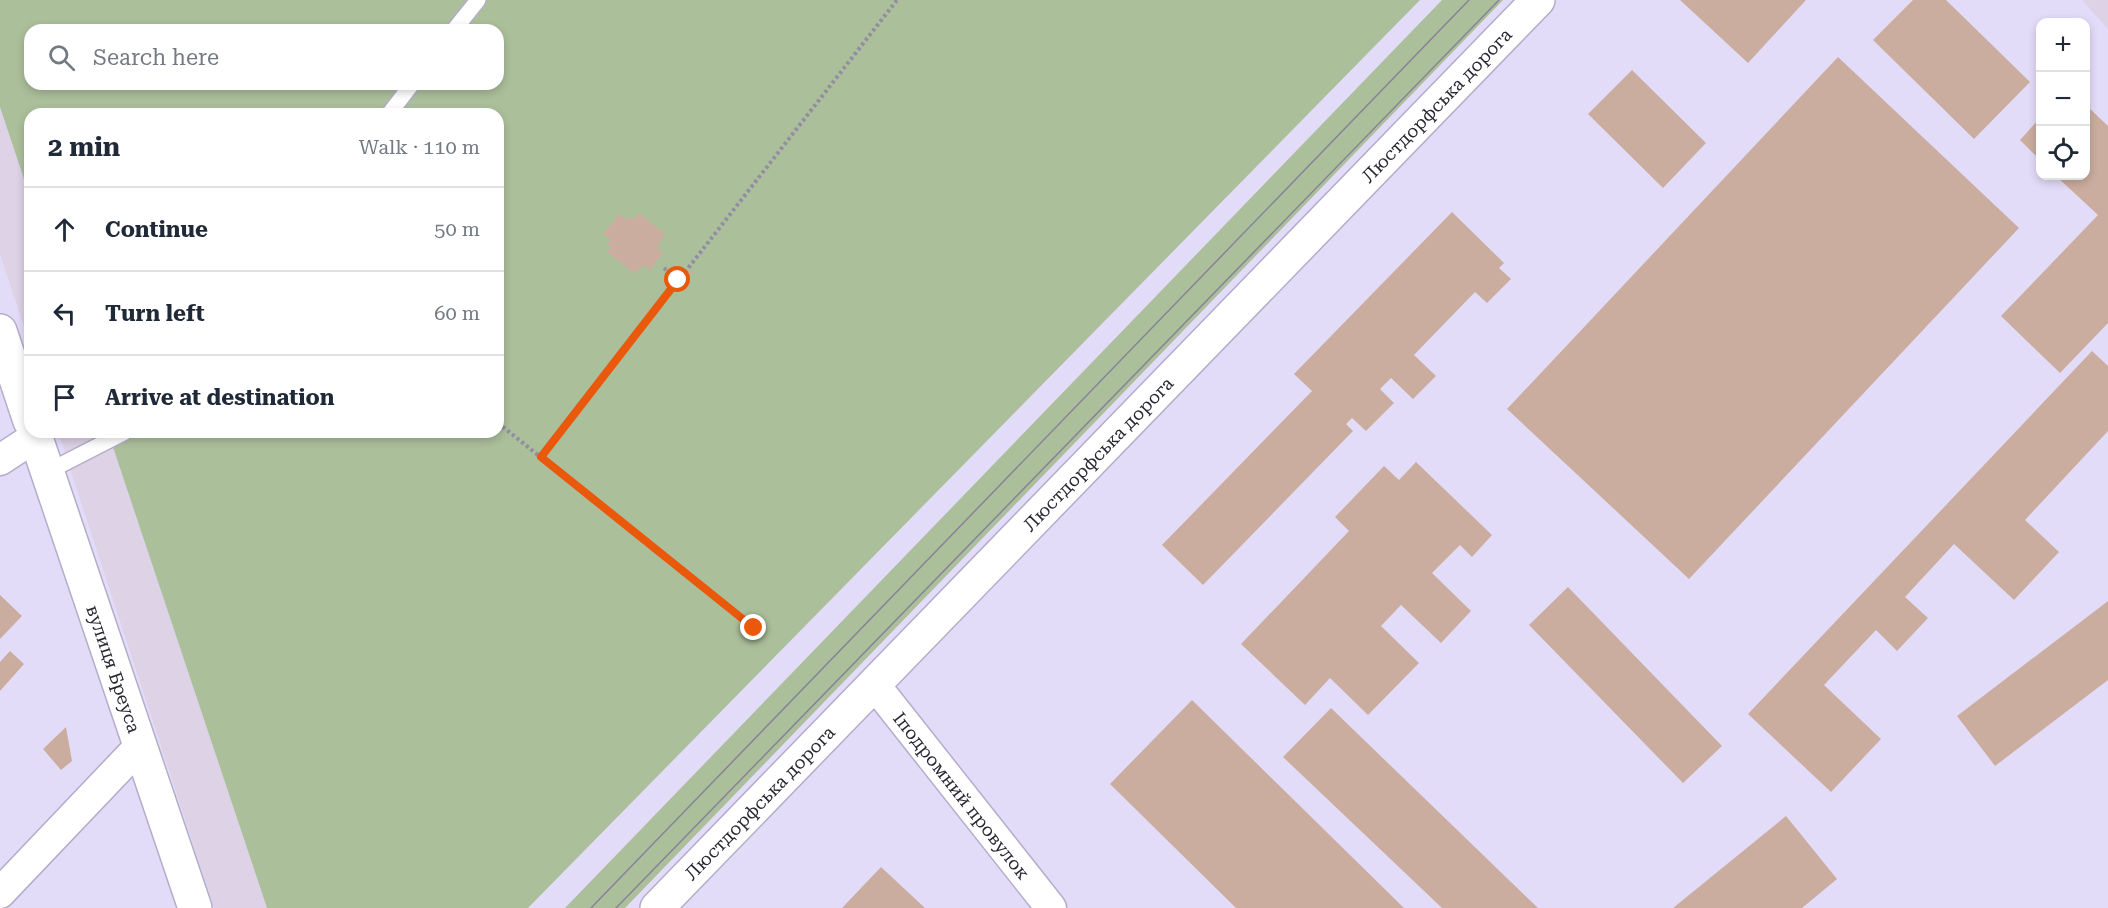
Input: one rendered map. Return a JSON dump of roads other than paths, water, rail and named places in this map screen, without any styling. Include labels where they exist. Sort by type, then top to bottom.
[{"type":"main road","name":"Люстдорфська дорога","points":[[657,908],[1538,0]]},
{"type":"main road","name":"вулиця Бреуса","points":[[0,331],[24,403]]},
{"type":"main road","name":"вулиця Бреуса","points":[[36,438],[195,908]]},
{"type":"street","points":[[0,460],[24,438]]},
{"type":"street","name":"Іподромний провулок","points":[[874,684],[1051,908]]},
{"type":"street","points":[[0,892],[140,746]]},
{"type":"lane","points":[[459,24],[478,0]]},
{"type":"lane","points":[[393,108],[407,90]]},
{"type":"lane","points":[[47,472],[112,438]]},
{"type":"tram line","points":[[591,908],[1469,0]]},
{"type":"tram line","points":[[616,908],[1499,0]]}]
